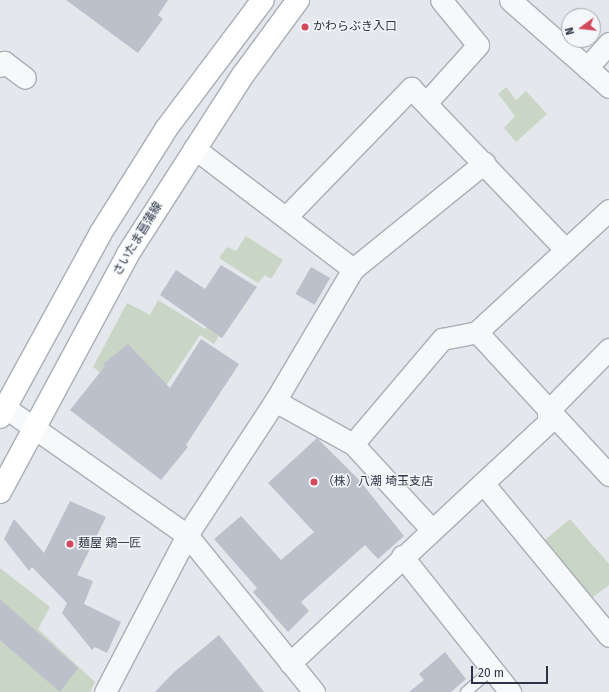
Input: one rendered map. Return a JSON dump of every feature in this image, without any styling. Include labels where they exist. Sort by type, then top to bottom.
[{"type":"main road","points":[[2,410],[100,234],[166,129],[263,0]]},
{"type":"main road","name":"さいたま菖蒲線","points":[[0,492],[128,254],[194,148],[298,0]]},
{"type":"street","points":[[426,103],[478,45],[441,0]]},
{"type":"street","points":[[510,0],[609,87]]},
{"type":"street","points":[[587,68],[609,43]]},
{"type":"street","points":[[0,66],[4,62],[25,78]]},
{"type":"street","points":[[286,217],[411,88],[565,249]]},
{"type":"street","points":[[194,148],[353,269]]},
{"type":"street","points":[[105,692],[187,535],[275,401],[353,269],[484,163]]},
{"type":"street","points":[[353,444],[442,339],[477,332],[565,249],[609,210]]},
{"type":"street","points":[[477,332],[548,411],[609,475]]},
{"type":"street","points":[[290,663],[402,556],[548,422],[548,411],[609,349]]},
{"type":"street","points":[[275,401],[353,444],[432,530]]},
{"type":"street","points":[[2,410],[33,429],[187,535],[314,692]]},
{"type":"street","points":[[483,483],[609,636]]},
{"type":"street","points":[[402,556],[510,692]]},
{"type":"lane","points":[[466,692],[492,669]]},
{"type":"green space","points":[[506,87],[516,100],[526,91],[547,114],[516,142],[504,128],[515,116],[498,94]]},
{"type":"green space","points":[[246,236],[283,260],[271,279],[265,275],[258,283],[219,258],[227,247],[236,251]]},
{"type":"green space","points":[[158,300],[205,329],[213,320],[223,329],[214,344],[200,335],[149,411],[93,367],[127,303],[150,315]]},
{"type":"green space","points":[[570,519],[609,564],[609,585],[592,598],[545,540]]},
{"type":"green space","points":[[0,568],[50,607],[38,629],[95,682],[90,692],[0,692]]},
{"type":"building","points":[[66,0],[168,0],[158,15],[163,19],[138,53]]},
{"type":"building","points":[[221,265],[257,287],[222,338],[160,295],[176,270],[205,289]]},
{"type":"building","points":[[311,267],[330,278],[315,305],[296,294]]},
{"type":"building","points":[[201,339],[239,364],[186,445],[188,447],[161,480],[70,410],[105,366],[103,364],[128,344],[170,388]]},
{"type":"building","points":[[317,438],[360,481],[404,536],[378,559],[365,545],[301,602],[309,611],[288,632],[253,592],[257,588],[214,539],[241,516],[281,560],[314,532],[268,483]]},
{"type":"building","points":[[70,501],[106,517],[77,575],[93,581],[84,604],[121,622],[107,653],[95,647],[92,650],[62,613],[67,603],[32,567],[29,571],[4,539],[14,519],[44,553]]},
{"type":"building","points":[[0,599],[78,668],[60,692],[0,640]]},
{"type":"building","points":[[219,635],[264,692],[155,692],[173,673]]},
{"type":"building","points":[[445,652],[466,679],[451,692],[409,692],[424,680],[419,674]]},
{"type":"place","name":"かわらぶき入口","points":[[305,27]]},
{"type":"place","name":"（株）八潮 埼玉支店","points":[[314,482]]},
{"type":"place","name":"麺屋 鶏一匠","points":[[70,544]]}]
